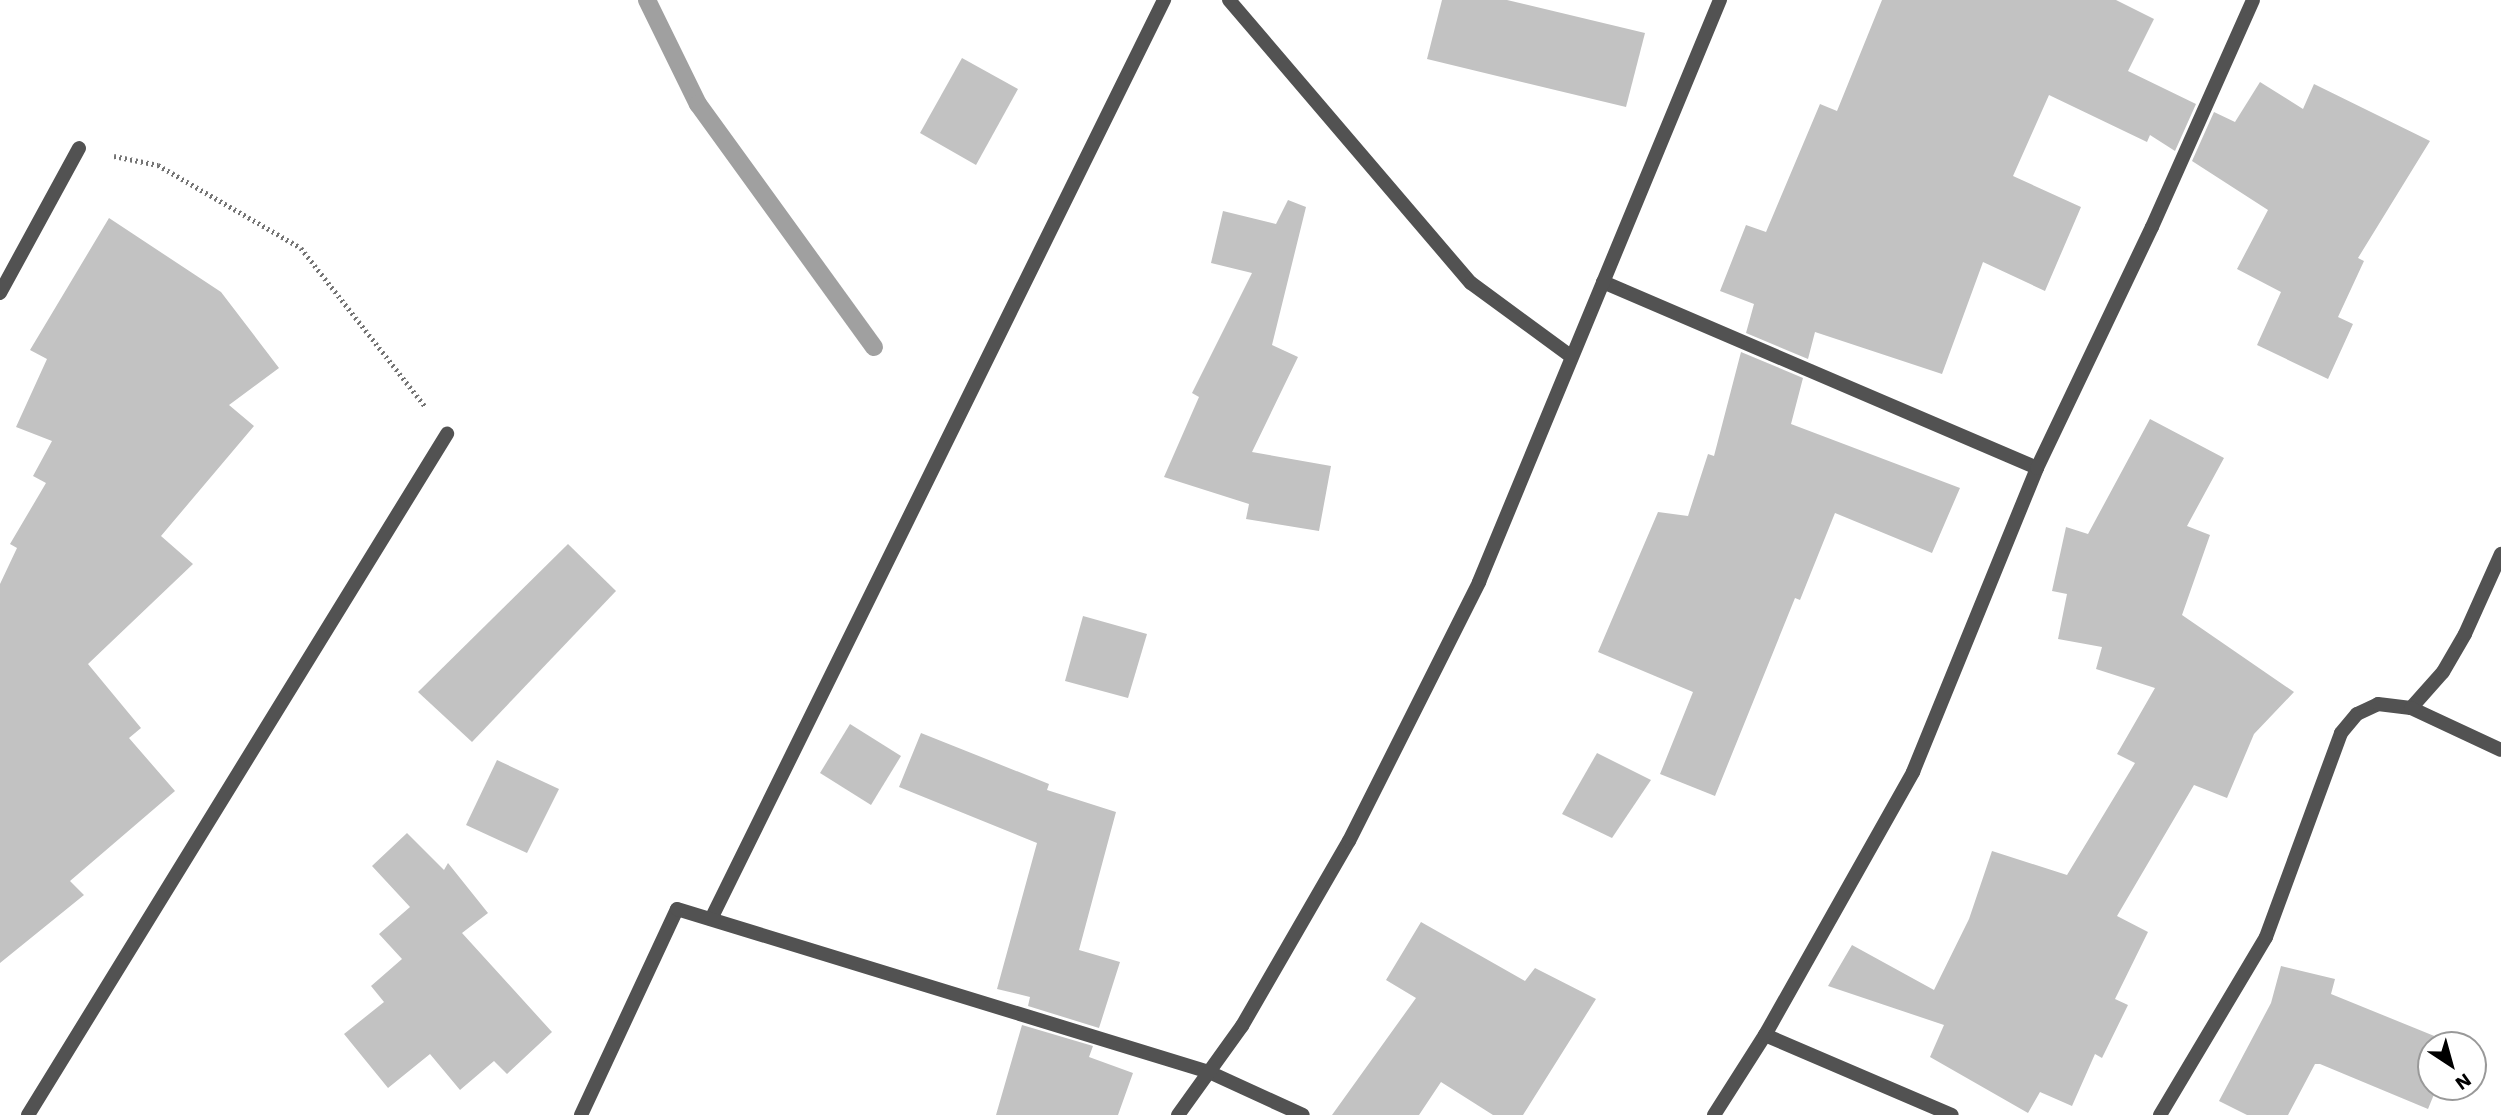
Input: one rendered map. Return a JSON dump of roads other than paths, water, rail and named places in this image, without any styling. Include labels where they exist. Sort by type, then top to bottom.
[{"type":"street","points":[[711,919],[1164,0]]},
{"type":"street","points":[[1228,0],[1471,282],[1569,355]]},
{"type":"street","points":[[1178,1115],[1242,1026],[1349,841],[1479,582],[1569,355],[1603,282],[1720,0]]},
{"type":"street","points":[[1714,1115],[1765,1035],[1913,772],[2037,468],[2152,227],[2253,0]]},
{"type":"street","points":[[0,293],[79,148]]},
{"type":"street","points":[[1603,282],[2037,468]]},
{"type":"street","points":[[28,1115],[447,434]]},
{"type":"street","points":[[2412,708],[2442,672],[2465,634],[2501,554]]},
{"type":"street","points":[[2160,1115],[2266,937],[2340,733],[2357,714],[2378,704],[2412,708],[2501,750]]},
{"type":"street","points":[[581,1115],[677,909],[1209,1072],[1303,1115]]},
{"type":"street","points":[[1765,1035],[1952,1115]]},
{"type":"waterway","points":[[647,0],[698,104],[874,347]]}]
